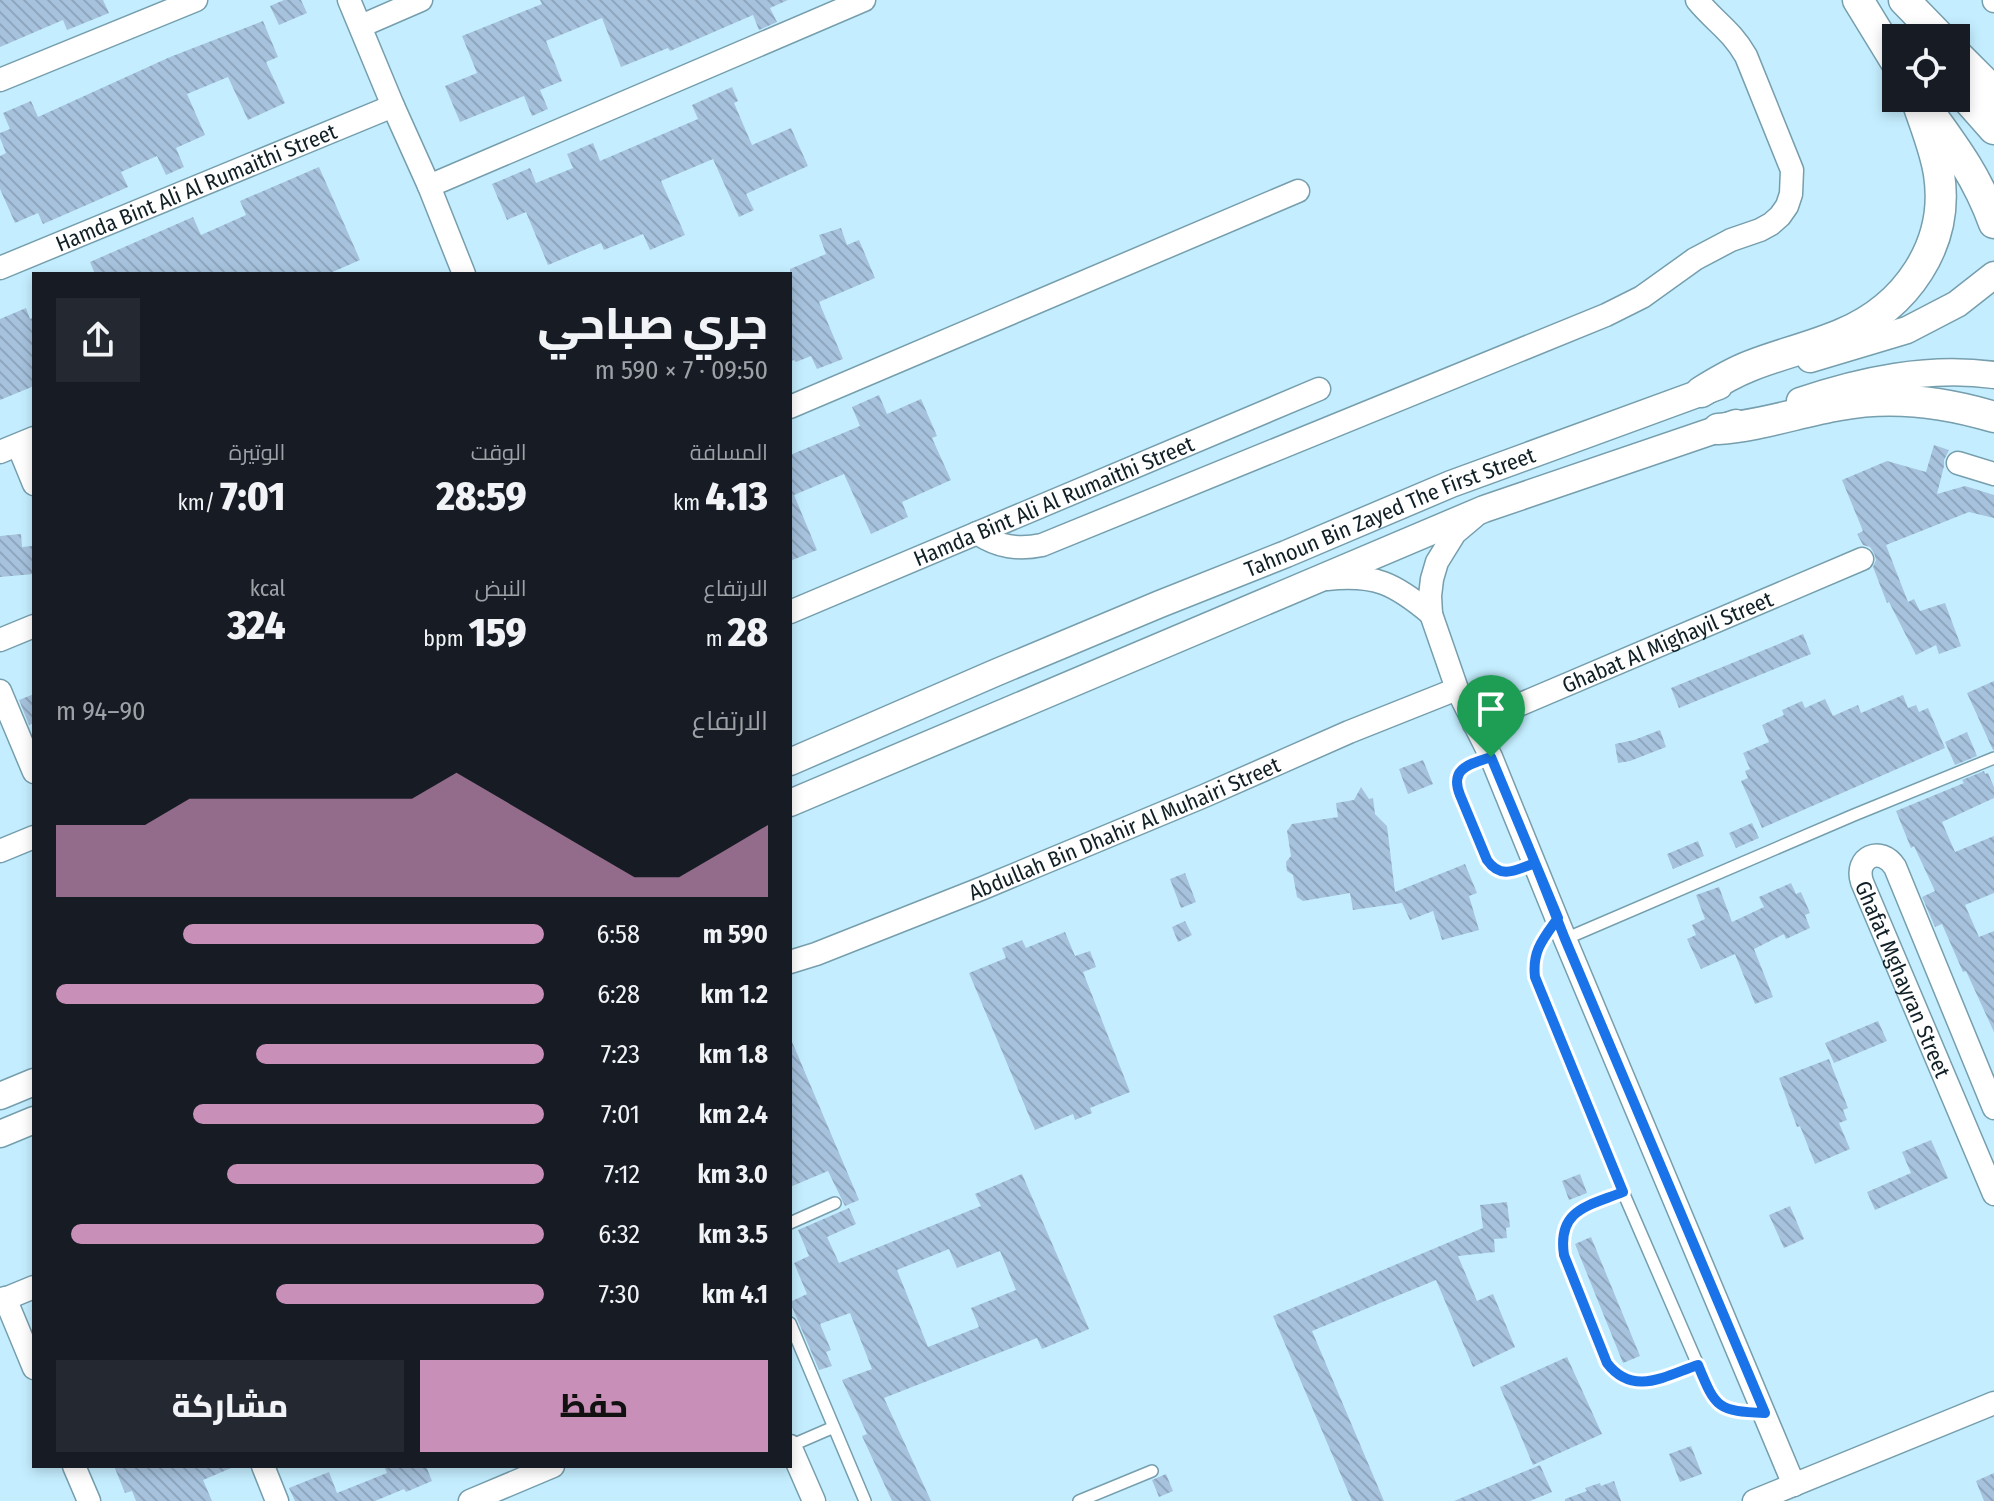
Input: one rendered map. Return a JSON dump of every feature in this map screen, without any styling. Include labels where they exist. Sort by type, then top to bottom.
[{"type":"main road","points":[[1858,0],[1882,39]]},
{"type":"main road","points":[[1902,0],[1917,24]]},
{"type":"main road","points":[[1902,0],[1927,24]]},
{"type":"main road","points":[[1970,68],[1994,92]]},
{"type":"main road","points":[[1970,102],[1994,129]]},
{"type":"main road","points":[[1701,392],[1744,369],[1843,334],[1876,316],[1910,284],[1932,244],[1940,198],[1939,175],[1922,112]]},
{"type":"main road","points":[[1928,112],[1967,164],[1994,223]]},
{"type":"main road","points":[[1718,429],[1871,401],[1932,403],[1994,417]]},
{"type":"street","points":[[0,80],[196,0]]},
{"type":"street","points":[[349,0],[429,186],[455,271]]},
{"type":"street","points":[[361,26],[421,0]]},
{"type":"street","points":[[429,186],[864,0]]},
{"type":"street","points":[[977,533],[1008,547],[1042,545],[1606,315],[1642,297],[1695,259],[1771,224],[1780,216],[1791,194],[1792,170],[1746,56],[1731,33],[1697,0]]},
{"type":"street","name":"Hamda Bint Ali Al Rumaithi Street","points":[[0,268],[393,106]]},
{"type":"street","points":[[792,406],[1298,191]]},
{"type":"street","name":"Tahnoun Bin Zayed The First Street","points":[[792,761],[1073,640],[1451,484],[1701,392],[1907,330],[1957,304],[1994,275]]},
{"type":"street","name":"Tahnoun Bin Zayed The First Street","points":[[792,802],[1484,509],[1855,384],[1919,373],[1994,375]]},
{"type":"street","name":"Hamda Bint Ali Al Rumaithi Street","points":[[792,611],[1319,389]]},
{"type":"street","points":[[17,445],[32,479]]},
{"type":"street","points":[[1958,463],[1994,474]]},
{"type":"street","points":[[1484,509],[1455,533],[1437,562],[1430,596],[1431,614],[1457,689],[1491,757],[1794,1485]]},
{"type":"street","name":"Ghabat Al Mighayil Street","points":[[1474,724],[1862,559]]},
{"type":"street","points":[[1322,579],[1363,577],[1382,581],[1399,589],[1431,614]]},
{"type":"street","points":[[0,640],[32,627]]},
{"type":"street","name":"Abdullah Bin Dhahir Al Muhairi Street","points":[[792,961],[983,888],[1457,689]]},
{"type":"street","points":[[0,691],[32,767]]},
{"type":"street","points":[[0,851],[32,838]]},
{"type":"street","name":"Ghafat Mghayran Street","points":[[1994,1108],[1895,867],[1886,857],[1871,857],[1861,868],[1862,882],[1994,1194]]},
{"type":"street","points":[[0,1096],[32,1083]]},
{"type":"street","points":[[0,1134],[32,1121]]},
{"type":"street","points":[[32,1288],[3,1300],[32,1364]]},
{"type":"street","points":[[1754,1501],[1994,1403]]},
{"type":"street","points":[[792,1452],[808,1499]]},
{"type":"street","points":[[75,1468],[89,1501]]},
{"type":"street","points":[[264,1468],[277,1501]]},
{"type":"street","points":[[470,1501],[548,1468]]},
{"type":"lane","points":[[1491,757],[1460,771],[1457,779],[1460,795],[1492,867],[1508,872],[1535,863]]},
{"type":"lane","points":[[1765,1413],[1740,1412],[1723,1407],[1711,1395],[1535,977],[1536,952],[1561,929],[1994,758]]},
{"type":"lane","points":[[1623,1192],[1576,1212],[1568,1221],[1562,1243],[1607,1363],[1615,1373],[1639,1382],[1698,1365]]},
{"type":"lane","points":[[792,1222],[835,1203]]},
{"type":"lane","points":[[792,1328],[865,1501]]},
{"type":"lane","points":[[792,1445],[834,1427]]},
{"type":"lane","points":[[1080,1501],[1152,1471]]},
{"type":"building","points":[[0,0],[103,0],[109,13],[67,30],[63,20],[0,47]]},
{"type":"building","points":[[284,0],[301,0],[307,13],[279,25],[270,6]]},
{"type":"building","points":[[540,0],[788,0],[770,8],[777,22],[759,30],[753,15],[670,51],[668,48],[621,67],[602,18],[546,41],[562,81],[540,90],[548,109],[532,116],[524,96],[460,122],[445,86],[477,73],[462,36],[542,4]]},
{"type":"building","points":[[263,21],[278,57],[266,62],[285,103],[248,120],[228,77],[187,94],[205,135],[176,148],[184,167],[166,175],[157,156],[121,172],[128,187],[43,224],[38,213],[15,223],[0,189],[0,156],[6,153],[0,133],[10,129],[3,113],[31,101],[38,117],[170,57]]},
{"type":"building","points":[[732,87],[738,101],[734,103],[752,145],[791,128],[808,166],[746,194],[754,210],[739,217],[713,159],[661,181],[685,235],[650,250],[643,234],[604,250],[601,243],[548,265],[526,212],[507,220],[492,184],[530,168],[536,183],[573,168],[567,154],[593,143],[600,161],[698,119],[692,105]]},
{"type":"building","points":[[319,167],[360,260],[333,272],[94,272],[90,262],[193,217],[201,235],[246,215],[240,201]]},
{"type":"building","points":[[841,228],[847,245],[859,240],[875,278],[819,302],[843,359],[817,369],[811,356],[792,360],[790,269],[826,254],[819,235]]},
{"type":"building","points":[[26,308],[32,318],[32,387],[0,400],[0,319]]},
{"type":"building","points":[[879,395],[887,414],[921,399],[937,436],[932,438],[951,480],[902,502],[908,517],[871,534],[844,474],[794,495],[817,550],[792,560],[792,454],[860,426],[852,407]]},
{"type":"building","points":[[1934,445],[1949,450],[1937,494],[1965,486],[1994,495],[1994,518],[1969,512],[1886,545],[1908,602],[1914,599],[1920,611],[1945,603],[1961,646],[1939,654],[1936,645],[1916,655],[1887,603],[1873,567],[1876,560],[1874,553],[1870,547],[1863,545],[1857,534],[1863,531],[1842,480],[1887,461],[1926,472]]},
{"type":"building","points":[[21,534],[22,547],[32,546],[32,574],[0,577],[0,536]]},
{"type":"building","points":[[1803,634],[1811,654],[1679,708],[1671,688]]},
{"type":"building","points":[[1994,681],[1994,750],[1993,750],[1967,693]]},
{"type":"building","points":[[32,695],[32,724],[29,725],[19,700]]},
{"type":"building","points":[[1903,695],[1908,708],[1916,705],[1919,712],[1928,708],[1945,748],[1762,828],[1741,781],[1748,778],[1745,771],[1750,769],[1743,753],[1769,742],[1762,725],[1784,715],[1782,710],[1802,701],[1805,708],[1825,699],[1833,716],[1858,705],[1861,713]]},
{"type":"building","points":[[1660,730],[1666,747],[1618,763],[1615,744]]},
{"type":"building","points":[[1967,732],[1977,756],[1955,765],[1945,742]]},
{"type":"building","points":[[1423,760],[1433,784],[1408,794],[1399,769]]},
{"type":"building","points":[[1984,771],[1994,787],[1994,798],[1942,822],[1955,852],[1994,836],[1994,893],[1965,905],[1979,937],[1994,931],[1994,1032],[1942,924],[1935,927],[1922,897],[1935,891],[1914,846],[1911,848],[1896,811],[1964,783],[1962,780]]},
{"type":"building","points":[[1361,787],[1369,799],[1373,798],[1375,814],[1387,826],[1395,892],[1465,864],[1477,893],[1469,896],[1479,930],[1442,940],[1433,911],[1410,920],[1402,903],[1353,910],[1350,893],[1303,901],[1297,897],[1293,875],[1287,871],[1286,862],[1291,856],[1287,831],[1292,824],[1338,817],[1336,803],[1354,800]]},
{"type":"building","points":[[1752,823],[1759,838],[1736,848],[1729,833]]},
{"type":"building","points":[[1698,841],[1704,856],[1673,869],[1667,854]]},
{"type":"building","points":[[1185,873],[1196,902],[1181,908],[1170,879]]},
{"type":"building","points":[[1791,883],[1796,894],[1801,892],[1810,913],[1805,915],[1810,928],[1786,939],[1784,934],[1754,949],[1773,997],[1755,1004],[1735,954],[1701,969],[1687,939],[1696,935],[1692,925],[1705,919],[1696,895],[1719,887],[1732,922],[1764,907],[1759,897]]},
{"type":"building","points":[[1185,921],[1192,935],[1178,942],[1172,927]]},
{"type":"building","points":[[1065,932],[1075,956],[1090,951],[1096,967],[1083,972],[1130,1092],[1090,1108],[1092,1113],[1075,1120],[1073,1114],[1035,1130],[969,973],[1006,958],[1002,948],[1022,940],[1026,948]]},
{"type":"building","points":[[1878,1021],[1887,1041],[1834,1063],[1825,1043]]},
{"type":"building","points":[[792,1042],[859,1200],[845,1206],[828,1171],[792,1186]]},
{"type":"building","points":[[1829,1059],[1848,1108],[1843,1110],[1847,1120],[1839,1123],[1850,1149],[1815,1164],[1779,1078]]},
{"type":"building","points":[[1931,1140],[1948,1178],[1875,1210],[1867,1192],[1911,1173],[1902,1152]]},
{"type":"building","points":[[1022,1174],[1089,1329],[1042,1349],[1037,1338],[884,1398],[931,1501],[892,1501],[862,1436],[867,1434],[842,1380],[872,1369],[850,1313],[820,1324],[831,1350],[826,1352],[832,1366],[819,1370],[792,1307],[792,1301],[807,1294],[794,1263],[809,1256],[798,1230],[849,1208],[856,1224],[827,1237],[839,1263],[981,1206],[975,1194]],"holes":[[[949,1249],[957,1268],[1000,1251],[1016,1290],[971,1308],[979,1327],[928,1347],[897,1270]]]},
{"type":"building","points":[[1580,1174],[1587,1193],[1569,1200],[1562,1181]]},
{"type":"building","points":[[1507,1202],[1510,1227],[1506,1228],[1507,1238],[1494,1239],[1495,1252],[1458,1256],[1477,1301],[1493,1294],[1515,1347],[1473,1367],[1436,1280],[1312,1331],[1384,1501],[1352,1501],[1273,1316],[1483,1228],[1480,1205]]},
{"type":"building","points":[[1790,1206],[1804,1239],[1784,1248],[1769,1215]]},
{"type":"building","points":[[1591,1237],[1640,1356],[1623,1363],[1575,1244]]},
{"type":"building","points":[[1567,1357],[1602,1434],[1533,1465],[1500,1387]]},
{"type":"building","points":[[1691,1446],[1702,1474],[1680,1482],[1669,1454]]},
{"type":"building","points":[[1540,1465],[1552,1492],[1530,1501],[1454,1501]]},
{"type":"building","points":[[115,1468],[231,1468],[203,1480],[212,1501],[136,1501],[132,1491],[125,1493]]},
{"type":"building","points":[[385,1468],[427,1468],[432,1481],[375,1501],[295,1501],[289,1488],[329,1472],[337,1493],[387,1473]]},
{"type":"building","points":[[1994,1473],[1994,1501],[1984,1501],[1976,1481]]},
{"type":"building","points":[[1166,1474],[1173,1491],[1159,1497],[1152,1480]]},
{"type":"building","points":[[1614,1481],[1621,1501],[1565,1501],[1587,1491],[1585,1488]]},
{"type":"route","points":[[1491,757],[1467,766],[1460,771],[1457,779],[1457,787],[1487,860],[1499,871],[1508,872],[1535,863],[1558,918],[1565,939],[1765,1413],[1732,1411],[1716,1402],[1698,1365],[1639,1382],[1615,1373],[1607,1363],[1562,1243],[1568,1221],[1576,1212],[1623,1192],[1535,977],[1536,952],[1558,918],[1491,757]]}]
